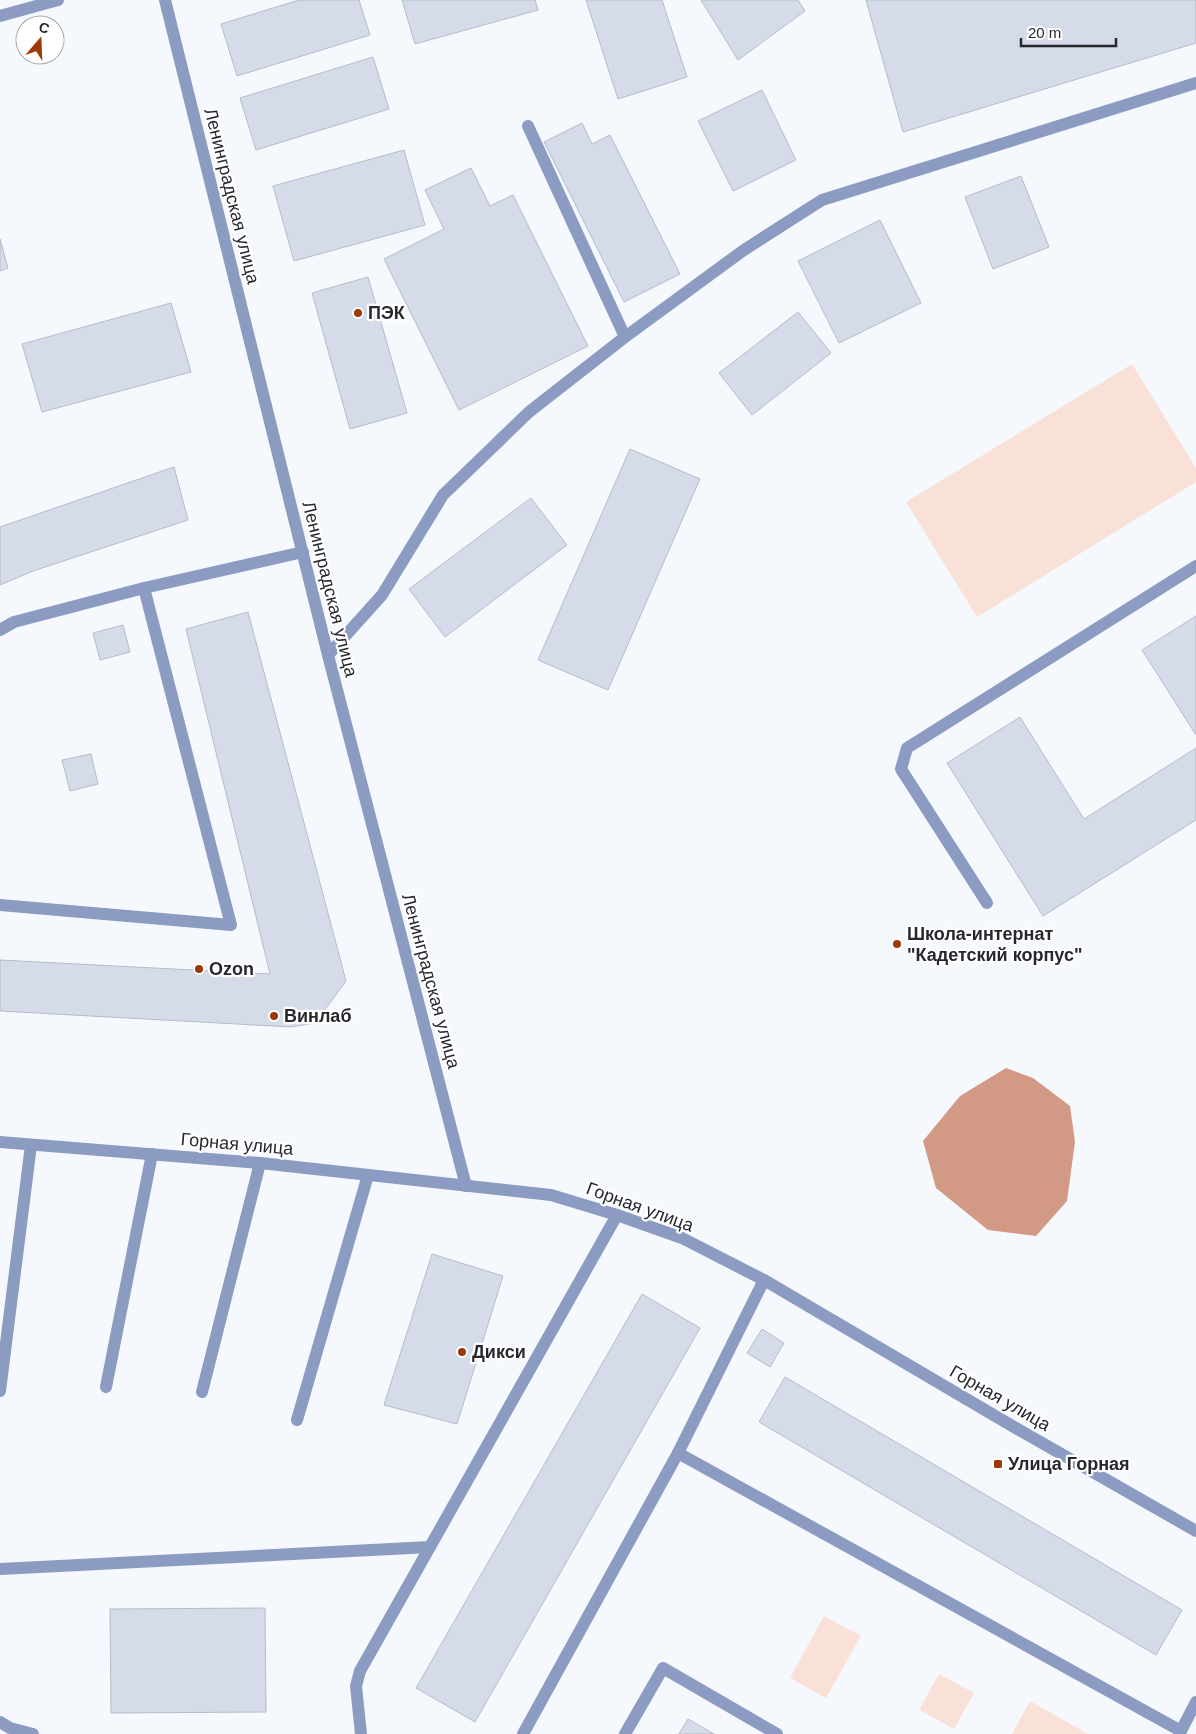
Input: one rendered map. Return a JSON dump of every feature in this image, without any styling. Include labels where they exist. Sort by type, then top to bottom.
[{"type":"street","points":[[0,16],[58,0]]},
{"type":"street","name":"Ленинградская улица","points":[[165,0],[328,655],[466,1186]]},
{"type":"street","points":[[328,655],[382,595],[443,495],[529,412],[625,337],[744,250],[822,200],[1196,84]]},
{"type":"street","points":[[528,126],[625,337]]},
{"type":"street","points":[[0,630],[14,622],[144,588],[303,552]]},
{"type":"street","points":[[988,903],[902,769],[907,748],[1196,566]]},
{"type":"street","points":[[0,905],[231,925],[144,588]]},
{"type":"street","name":"Горная улица","points":[[0,1142],[260,1163],[551,1195],[617,1215],[682,1238],[764,1280],[1014,1427],[1196,1531]]},
{"type":"street","points":[[0,1391],[31,1145]]},
{"type":"street","points":[[106,1386],[152,1154]]},
{"type":"street","points":[[202,1392],[260,1163]]},
{"type":"street","points":[[297,1420],[368,1175]]},
{"type":"street","points":[[361,1734],[356,1686],[360,1671],[617,1215]]},
{"type":"street","points":[[523,1734],[678,1453],[764,1280]]},
{"type":"street","points":[[678,1453],[1180,1732],[1196,1702]]},
{"type":"street","points":[[0,1569],[430,1547]]},
{"type":"street","points":[[625,1734],[663,1668],[777,1734]]},
{"type":"street","points":[[0,1722],[10,1728],[33,1734]]},
{"type":"shaded area","points":[[1132,364],[1196,468],[1196,482],[977,617],[906,502]]},
{"type":"shaded area","points":[[1006,1068],[1033,1078],[1070,1106],[1075,1142],[1067,1201],[1036,1236],[988,1230],[936,1188],[923,1141],[960,1096]]},
{"type":"shaded area","points":[[824,1616],[861,1636],[826,1698],[790,1678]]},
{"type":"shaded area","points":[[939,1674],[974,1693],[954,1729],[919,1710]]},
{"type":"shaded area","points":[[1030,1701],[1088,1734],[1012,1734]]},
{"type":"building","points":[[299,0],[359,0],[370,35],[237,76],[221,24]]},
{"type":"building","points":[[402,0],[535,0],[538,10],[415,44]]},
{"type":"building","points":[[586,0],[662,0],[687,77],[618,99]]},
{"type":"building","points":[[701,0],[798,0],[805,11],[738,60]]},
{"type":"building","points":[[866,0],[1196,0],[1196,43],[903,132]]},
{"type":"building","points":[[373,57],[389,109],[256,150],[240,98]]},
{"type":"building","points":[[762,90],[796,160],[733,191],[698,121]]},
{"type":"building","points":[[582,123],[592,144],[610,135],[680,274],[624,302],[544,142]]},
{"type":"building","points":[[404,150],[425,225],[294,261],[273,186]]},
{"type":"building","points":[[471,168],[490,206],[513,195],[588,346],[459,410],[384,259],[444,229],[425,190]]},
{"type":"building","points":[[1021,176],[1049,247],[993,269],[965,197]]},
{"type":"building","points":[[880,220],[921,303],[839,343],[798,261]]},
{"type":"building","points":[[0,239],[8,268],[0,271]]},
{"type":"building","points":[[368,277],[407,413],[350,429],[312,293]]},
{"type":"building","points":[[171,303],[191,372],[42,412],[22,344]]},
{"type":"building","points":[[798,312],[831,353],[752,415],[719,373]]},
{"type":"building","points":[[630,449],[700,479],[608,690],[538,660]]},
{"type":"building","points":[[174,467],[188,520],[33,571],[0,585],[0,527]]},
{"type":"building","points":[[531,498],[567,545],[445,637],[409,589]]},
{"type":"building","points":[[248,612],[346,981],[315,1023],[291,1027],[0,1011],[0,960],[270,974],[186,629]]},
{"type":"building","points":[[1196,616],[1196,735],[1142,650]]},
{"type":"building","points":[[123,625],[130,652],[100,660],[93,633]]},
{"type":"building","points":[[1020,717],[1084,819],[1196,748],[1196,820],[1043,916],[947,763]]},
{"type":"building","points":[[91,754],[98,784],[70,791],[62,760]]},
{"type":"building","points":[[432,1254],[503,1276],[457,1424],[384,1405]]},
{"type":"building","points":[[642,1294],[700,1328],[475,1722],[416,1688]]},
{"type":"building","points":[[762,1329],[784,1343],[770,1367],[747,1353]]},
{"type":"building","points":[[785,1377],[1182,1610],[1156,1655],[759,1422]]},
{"type":"building","points":[[265,1608],[266,1712],[111,1713],[110,1609]]},
{"type":"building","points":[[688,1719],[714,1734],[679,1734]]},
{"type":"place","name":"ПЭК","points":[[358,313]]},
{"type":"place","name":"Школа-интернат \"Кадетский корпус\"","points":[[897,944]]},
{"type":"place","name":"Ozon","points":[[199,969]]},
{"type":"place","name":"Винлаб","points":[[274,1016]]},
{"type":"place","name":"Дикси","points":[[462,1352]]},
{"type":"place","name":"Улица Горная","points":[[998,1464]]}]
